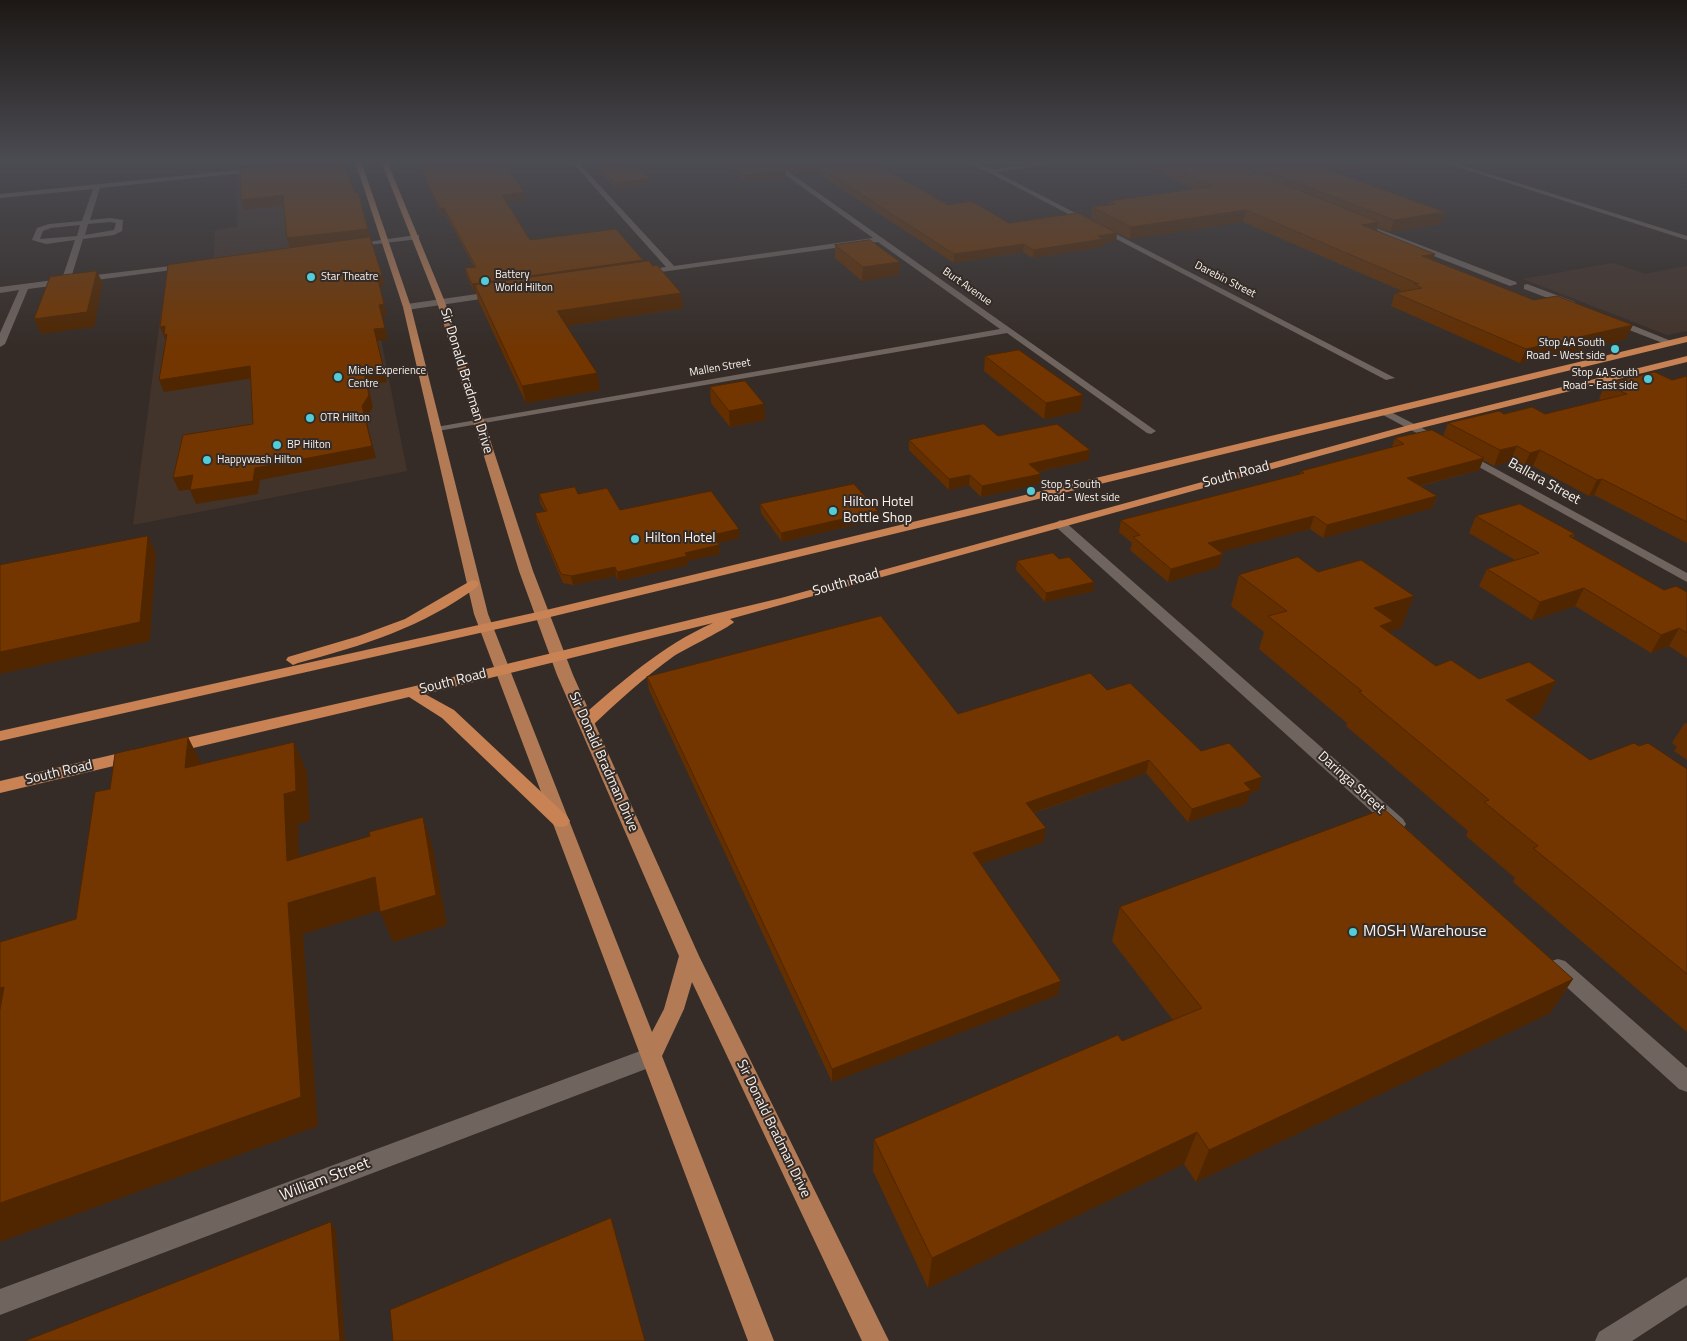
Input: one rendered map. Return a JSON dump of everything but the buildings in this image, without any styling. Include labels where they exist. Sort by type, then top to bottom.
[{"type":"highway","name":"South Road","points":[[0,736],[172,696],[542,615],[1387,413],[1500,383],[1687,339]]},
{"type":"highway","name":"South Road","points":[[0,787],[411,692],[785,601],[1413,427],[1687,359]]},
{"type":"highway","points":[[172,696],[360,641],[441,607],[452,601],[472,584]]},
{"type":"highway","points":[[586,722],[627,685],[673,652],[715,627],[785,601]]},
{"type":"highway","points":[[411,692],[448,714],[561,822]]},
{"type":"main road","points":[[380,224],[407,307],[472,584],[486,628],[761,1341]]},
{"type":"main road","name":"Sir Donald Bradman Drive","points":[[410,224],[441,302],[542,615],[558,656],[689,956],[876,1341]]},
{"type":"main road","points":[[650,1057],[674,1009],[689,956]]},
{"type":"street","points":[[75,224],[43,228],[36,240],[46,242],[114,233],[118,230],[120,224]]},
{"type":"street","points":[[66,281],[85,224]]},
{"type":"street","points":[[631,224],[672,269]]},
{"type":"street","name":"Burt Avenue","points":[[858,224],[1151,431]]},
{"type":"street","name":"Darebin Street","points":[[1090,224],[1390,378]]},
{"type":"street","points":[[1359,224],[1513,284]]},
{"type":"street","points":[[1641,224],[1687,238]]},
{"type":"street","points":[[341,247],[416,237]]},
{"type":"street","points":[[635,274],[880,239]]},
{"type":"street","points":[[0,290],[194,265]]},
{"type":"street","points":[[0,344],[25,287]]},
{"type":"street","points":[[1527,287],[1581,308]]},
{"type":"street","points":[[407,307],[505,293]]},
{"type":"street","points":[[1608,318],[1671,343]]},
{"type":"street","name":"Mallen Street","points":[[436,430],[1008,330]]},
{"type":"street","name":"Ballara Street","points":[[1387,413],[1687,578]]},
{"type":"street","name":"Daringa Street","points":[[1060,524],[1412,837]]},
{"type":"street","points":[[1546,956],[1687,1082]]},
{"type":"street","name":"William Street","points":[[0,1302],[650,1057]]},
{"type":"street","points":[[1608,1341],[1687,1290]]},
{"type":"shaded area","points":[[237,224],[316,224],[374,304],[407,471],[133,525],[162,305],[212,299],[215,230],[237,227]]},
{"type":"shaded area","points":[[1613,263],[1645,274],[1687,266],[1687,331],[1667,335],[1523,279]]},
{"type":"place","name":"Star Theatre","points":[[311,277]]},
{"type":"place","name":"Battery World Hilton","points":[[485,281]]},
{"type":"place","name":"Stop 4A South Road - West side","points":[[1615,349]]},
{"type":"place","name":"Miele Experience Centre","points":[[338,377]]},
{"type":"place","name":"Stop 4A South Road - East side","points":[[1648,379]]},
{"type":"place","name":"OTR Hilton","points":[[310,418]]},
{"type":"place","name":"BP Hilton","points":[[277,445]]},
{"type":"place","name":"Happywash Hilton","points":[[207,460]]},
{"type":"place","name":"Stop 5 South Road - West side","points":[[1031,491]]},
{"type":"place","name":"Hilton Hotel Bottle Shop","points":[[833,511]]},
{"type":"place","name":"Hilton Hotel","points":[[635,539]]},
{"type":"place","name":"MOSH Warehouse","points":[[1353,932]]}]
